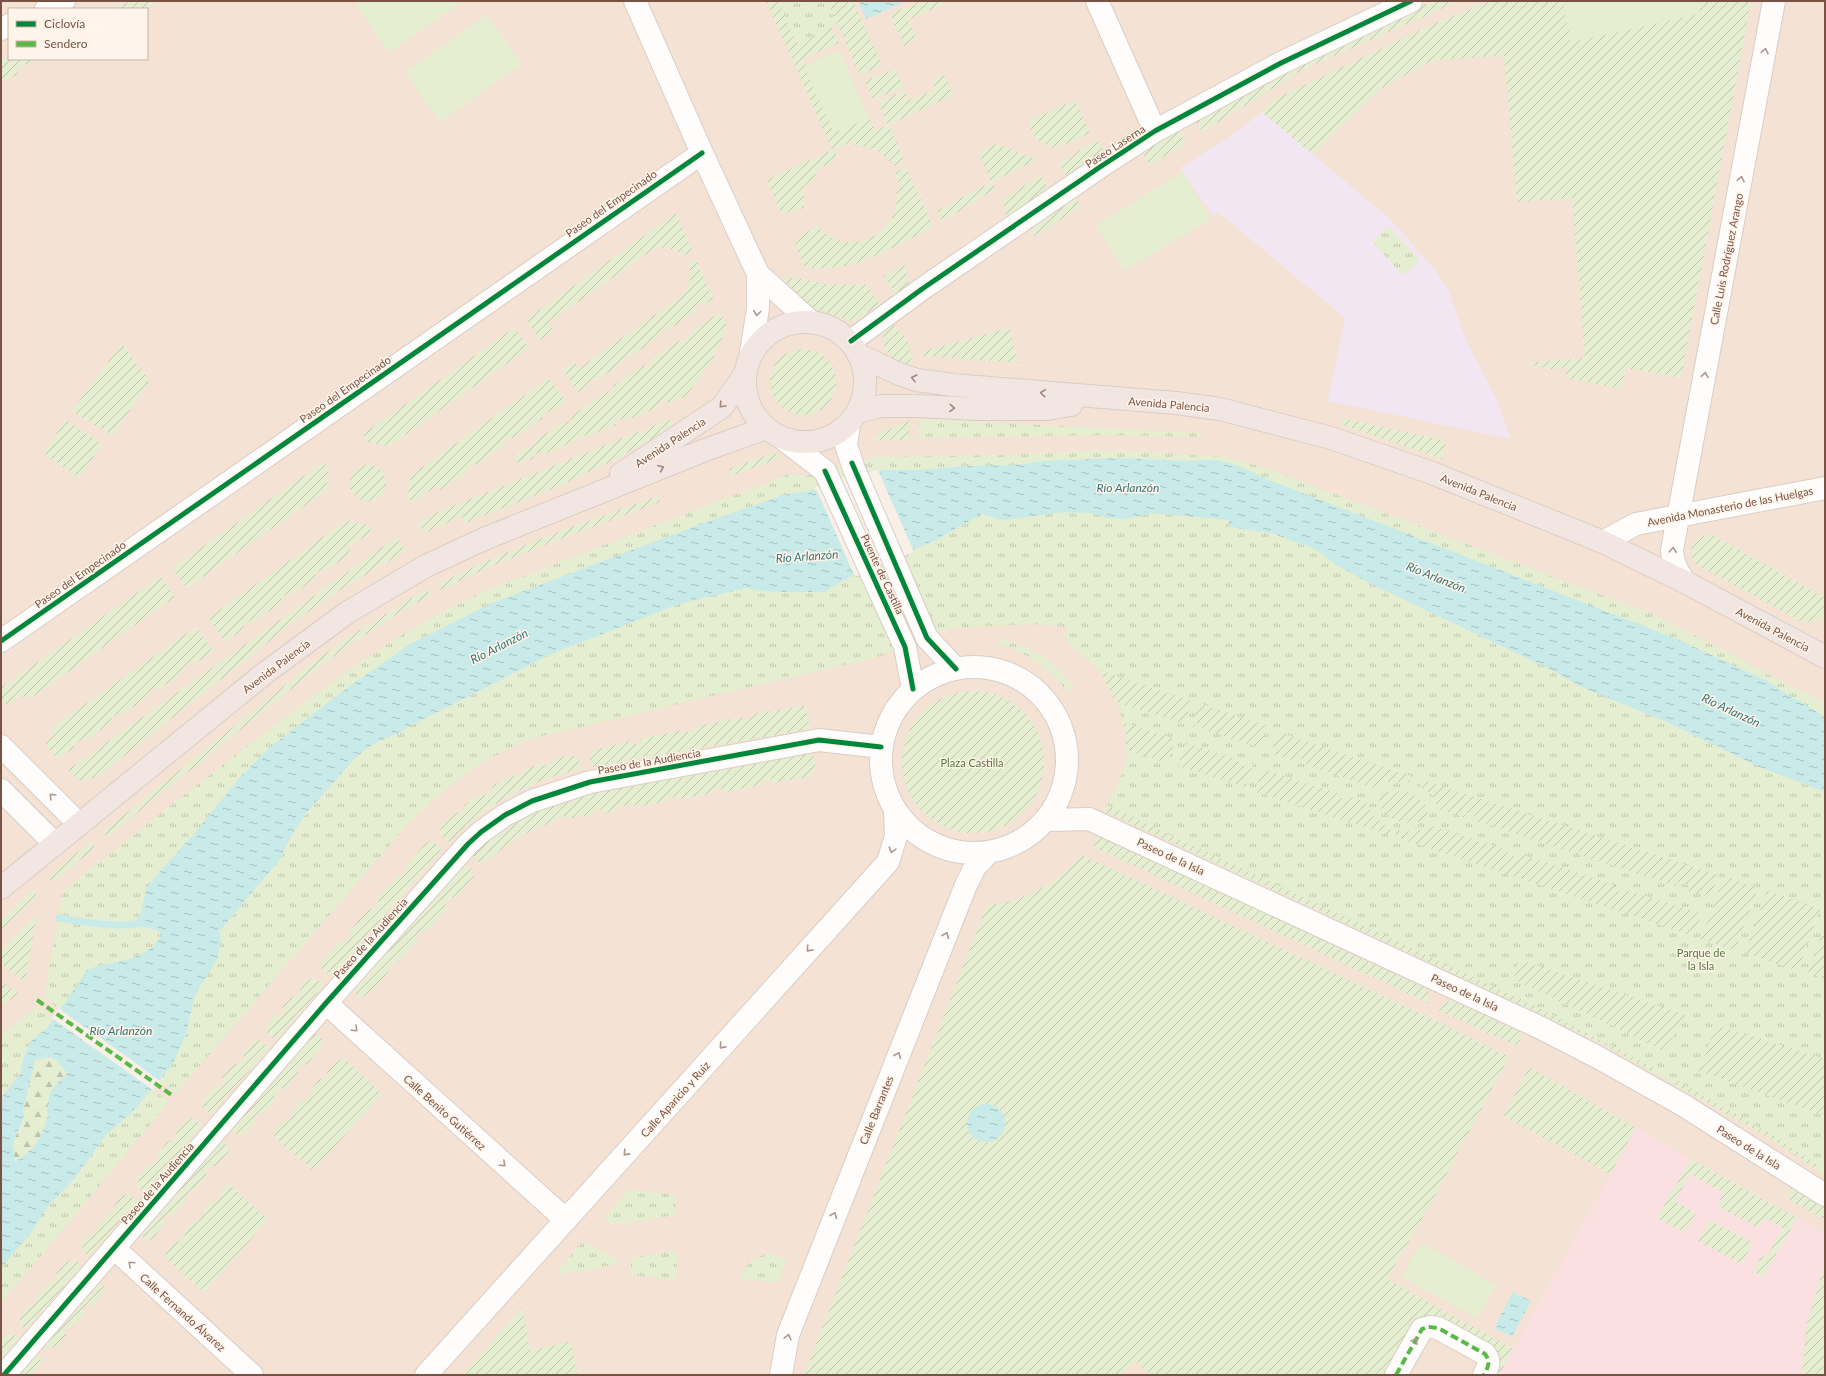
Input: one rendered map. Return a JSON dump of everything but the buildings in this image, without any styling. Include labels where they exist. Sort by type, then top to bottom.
[{"type":"highway","points":[[810,321],[832,327],[856,349],[866,375],[865,394],[853,418],[835,435],[818,441],[800,442],[774,433],[756,417],[748,404],[745,389],[745,374],[751,353],[766,335],[786,324],[810,321]]},
{"type":"highway","name":"Avenida Palencia","points":[[856,349],[899,374],[917,380],[953,386],[1176,403],[1220,409],[1330,438],[1432,473],[1603,542],[1685,582],[1825,657]]},
{"type":"highway","name":"Avenida Palencia","points":[[586,499],[722,407],[745,374]]},
{"type":"highway","name":"Avenida Palencia","points":[[853,418],[881,406],[978,409],[1047,409],[1110,399]]},
{"type":"highway","name":"Avenida Palencia","points":[[1,888],[265,673],[348,612],[426,566],[484,539],[586,499],[698,452],[774,433]]},
{"type":"street","points":[[48,8],[64,1]]},
{"type":"street","points":[[635,1],[702,153],[758,274],[810,321]]},
{"type":"street","points":[[1097,1],[1155,131]]},
{"type":"street","name":"Paseo Laserna","points":[[856,349],[922,289],[1155,131],[1281,63],[1411,1]]},
{"type":"street","name":"Calle Luis Rodríguez Arango","points":[[1685,582],[1677,571],[1673,561],[1672,550],[1774,1]]},
{"type":"street","name":"Paseo del Empecinado","points":[[1,641],[702,153]]},
{"type":"street","points":[[751,353],[758,308],[758,274]]},
{"type":"street","name":"Puente de Castilla","points":[[853,418],[846,445],[852,463],[927,638],[956,669]]},
{"type":"street","name":"Puente de Castilla","points":[[774,433],[825,471],[905,647],[913,689]]},
{"type":"street","name":"Avenida Monasterio de las Huelgas","points":[[1603,542],[1636,524],[1825,488]]},
{"type":"street","name":"Avenida Monasterio de las Huelgas","points":[[1628,554],[1626,539],[1636,524]]},
{"type":"street","points":[[981,667],[1006,672],[1029,684],[1047,702],[1060,724],[1067,748],[1068,761],[1064,786],[1057,804],[1046,820],[1034,832],[1020,842],[988,853],[964,853],[941,848],[920,837],[902,821],[895,812],[882,780],[880,758],[881,747],[890,720],[900,704],[913,689],[932,677],[956,669],[981,667]]},
{"type":"street","name":"Paseo de la Audiencia","points":[[4,1375],[326,1003],[468,844],[481,832],[505,815],[532,801],[590,782],[819,740],[881,747]]},
{"type":"street","points":[[1,746],[79,824]]},
{"type":"street","name":"Paseo de la Isla","points":[[1064,786],[1089,819]]},
{"type":"street","points":[[1,790],[55,844]]},
{"type":"street","name":"Calle Aparicio y Ruiz","points":[[426,1375],[888,862],[896,836],[895,812]]},
{"type":"street","name":"Paseo de la Isla","points":[[1046,820],[1089,819],[1454,987],[1593,1054],[1683,1105],[1825,1195]]},
{"type":"street","name":"Calle Barrantes","points":[[781,1375],[788,1335],[814,1266],[966,885],[975,867],[988,853]]},
{"type":"street","name":"Calle Benito Gutiérrez","points":[[326,1003],[566,1220]]},
{"type":"street","name":"Calle Fernando Álvarez","points":[[114,1248],[252,1375]]},
{"type":"street","points":[[1396,1375],[1422,1329],[1429,1327],[1438,1328],[1485,1354],[1488,1359],[1489,1366],[1484,1375]]},
{"type":"shaded area","points":[[1,1],[1825,1],[1825,1375],[1,1375]]},
{"type":"shaded area","points":[[1262,112],[1391,220],[1434,269],[1448,290],[1466,340],[1496,398],[1511,439],[1328,401],[1345,318],[1218,212],[1214,217],[1180,168],[1228,138]]},
{"type":"shaded area","points":[[1636,1128],[1825,1233],[1825,1264],[1807,1323],[1801,1375],[1499,1375]]},
{"type":"green space","points":[[131,1],[160,1],[144,8],[115,8]]},
{"type":"green space","points":[[354,1],[464,1],[389,53]]},
{"type":"green space","points":[[766,1],[778,1],[796,43],[832,28],[839,43],[802,59],[834,133],[869,118],[875,131],[888,125],[878,102],[904,91],[909,100],[936,90],[932,80],[944,74],[953,95],[889,125],[904,161],[895,166],[877,150],[853,144],[853,141],[832,150]]},
{"type":"green space","points":[[784,1],[827,1],[837,25],[796,43],[779,3]]},
{"type":"green space","points":[[827,1],[853,1],[882,65],[860,75]]},
{"type":"green space","points":[[920,1],[948,2],[908,20],[917,40],[904,46],[890,14]]},
{"type":"green space","points":[[1433,1],[1459,1],[1300,71],[1202,132],[1195,119],[1313,57]]},
{"type":"green space","points":[[1491,1],[1751,1],[1681,378],[1626,368],[1621,389],[1566,378],[1567,368],[1550,369],[1525,363],[1585,358],[1572,198],[1517,202],[1504,56],[1433,60],[1380,89],[1312,154],[1262,112],[1273,100],[1438,22]]},
{"type":"green space","points":[[1562,1],[1697,1],[1700,14],[1571,42]]},
{"type":"green space","points":[[487,15],[522,64],[440,122],[405,72]]},
{"type":"green space","points":[[839,50],[869,118],[834,133],[804,66]]},
{"type":"green space","points":[[8,56],[8,60],[35,60],[16,69],[18,75],[1,82],[1,59]]},
{"type":"green space","points":[[895,69],[903,87],[873,100],[865,81]]},
{"type":"green space","points":[[1075,100],[1090,133],[1055,149],[1037,140],[1028,122]]},
{"type":"green space","points":[[1178,130],[1186,143],[1150,165],[1142,152]]},
{"type":"green space","points":[[1097,139],[1104,152],[1066,177],[1059,164]]},
{"type":"green space","points":[[997,144],[1036,160],[991,182],[978,152]]},
{"type":"green space","points":[[832,150],[840,157],[832,158],[833,163],[819,168],[809,186],[804,185],[804,208],[781,214],[767,180]]},
{"type":"green space","points":[[906,167],[933,227],[887,251],[855,263],[839,267],[805,267],[794,242],[817,225],[829,236],[840,241],[850,242],[860,242],[869,239],[885,228],[895,211],[897,203],[897,189],[901,189],[895,173]]},
{"type":"green space","points":[[1183,172],[1211,219],[1124,271],[1096,225]]},
{"type":"green space","points":[[1041,175],[1049,189],[1006,218],[1003,199]]},
{"type":"green space","points":[[991,182],[996,188],[942,222],[937,211]]},
{"type":"green space","points":[[1074,194],[1081,207],[1035,236],[1029,225]]},
{"type":"green space","points":[[676,213],[692,250],[683,256],[668,248],[652,250],[548,323],[553,331],[540,340],[526,320]]},
{"type":"green space","points":[[1389,226],[1420,261],[1403,276],[1372,241]]},
{"type":"green space","points":[[695,259],[713,298],[704,305],[702,302],[696,307],[697,310],[668,330],[666,327],[659,332],[661,335],[631,356],[629,354],[623,358],[625,360],[596,381],[594,378],[588,383],[589,385],[578,393],[562,369],[574,361],[579,368],[679,298],[688,286],[690,273],[688,264]]},
{"type":"green space","points":[[905,264],[909,285],[896,294],[883,276]]},
{"type":"green space","points":[[790,277],[827,284],[866,285],[880,304],[854,322],[818,310],[800,300],[779,281]]},
{"type":"green space","points":[[720,312],[727,327],[711,362],[686,396],[668,404],[667,401],[659,404],[659,407],[625,421],[624,418],[616,421],[616,425],[586,437],[585,435],[577,438],[577,440],[542,455],[541,452],[533,455],[534,458],[518,464],[514,456],[528,446],[530,448],[535,445],[534,442],[564,421],[566,423],[571,420],[570,417],[608,391],[609,393],[615,389],[613,386],[644,365],[646,367],[652,363],[650,360],[682,339],[684,341],[692,336],[690,333]]},
{"type":"green space","points":[[892,322],[908,342],[912,363],[908,365],[891,357],[885,349],[883,330]]},
{"type":"green space","points":[[514,328],[529,348],[389,446],[368,442],[363,434]]},
{"type":"green space","points":[[1009,328],[1018,363],[924,356],[923,351]]},
{"type":"green space","points":[[122,343],[149,381],[113,436],[72,411]]},
{"type":"green space","points":[[797,349],[809,349],[816,351],[827,358],[834,369],[836,382],[834,395],[827,406],[816,413],[809,415],[797,415],[790,413],[779,406],[772,395],[770,388],[770,376],[772,369],[779,358],[790,351]]},
{"type":"green space","points":[[549,378],[566,402],[550,413],[548,411],[541,415],[543,418],[513,439],[511,437],[504,441],[506,444],[476,465],[474,462],[466,468],[468,471],[440,490],[436,486],[412,503],[407,497],[410,486],[410,476]]},
{"type":"green space","points":[[1342,418],[1446,441],[1442,459],[1340,424]]},
{"type":"green space","points":[[65,419],[102,444],[79,478],[44,454]]},
{"type":"green space","points":[[670,419],[673,427],[618,458],[557,487],[465,523],[462,516],[425,533],[418,524],[438,512]]},
{"type":"green space","points":[[920,420],[1201,433],[1201,437],[1109,435],[919,438]]},
{"type":"green space","points":[[909,421],[909,440],[872,440],[877,435]]},
{"type":"green space","name":"Parque de la Isla","points":[[1112,450],[1226,457],[1263,467],[1657,616],[1825,703],[1825,1176],[1776,1142],[1604,1045],[1390,943],[1104,811],[1119,780],[1126,761],[1127,752],[1124,726],[1110,686],[1098,669],[1070,645],[1064,634],[1068,627],[1032,624],[952,628],[882,656],[542,736],[504,751],[469,772],[453,784],[407,825],[176,1093],[44,998],[63,891],[224,764],[328,685],[406,632],[461,602],[490,589],[789,474],[806,476],[874,457],[1002,455]]},
{"type":"green space","points":[[774,453],[781,458],[731,476],[729,469]]},
{"type":"green space","points":[[324,462],[328,469],[327,490],[187,588],[172,568]]},
{"type":"green space","points":[[371,465],[381,470],[385,476],[385,490],[381,496],[375,500],[365,501],[355,496],[351,490],[350,480],[355,470],[361,466]]},
{"type":"green space","points":[[658,496],[660,502],[494,565],[441,590],[438,584],[519,547]]},
{"type":"green space","points":[[347,520],[368,525],[372,531],[348,548],[351,553],[324,572],[322,569],[315,574],[317,577],[290,596],[288,593],[281,598],[283,601],[252,623],[250,620],[243,625],[245,628],[225,642],[208,618]]},
{"type":"green space","points":[[1707,535],[1714,536],[1825,598],[1825,615],[1816,621],[1802,622],[1695,564],[1691,557],[1691,548],[1698,538]]},
{"type":"green space","points":[[397,537],[406,551],[343,588],[292,623],[100,775],[81,782],[68,770]]},
{"type":"green space","points":[[161,576],[175,597],[31,698],[21,696],[7,705],[1,699],[1,688]]},
{"type":"green space","points":[[427,589],[431,595],[402,611],[355,641],[316,669],[107,837],[103,832],[314,662],[350,636]]},
{"type":"green space","points":[[196,627],[213,651],[193,665],[191,662],[182,668],[184,671],[158,690],[156,687],[147,693],[149,696],[121,715],[119,712],[111,718],[113,721],[84,741],[82,739],[73,745],[75,747],[58,759],[45,744],[52,736],[54,726]]},
{"type":"green space","points":[[997,637],[1009,640],[1041,656],[1059,670],[1075,688],[1068,693],[1054,676],[1037,662],[1018,651],[997,644]]},
{"type":"green space","points":[[1099,670],[1192,701],[1184,724],[1116,702]]},
{"type":"green space","name":"Plaza Castilla","points":[[966,691],[980,691],[1007,699],[1028,717],[1039,735],[1043,748],[1043,776],[1036,796],[1018,817],[1007,825],[994,830],[980,833],[966,833],[939,825],[918,807],[910,796],[905,783],[902,769],[902,755],[910,728],[928,707],[939,699],[952,694]]},
{"type":"green space","points":[[1200,703],[1267,726],[1260,748],[1202,729],[1202,725],[1196,723],[1194,727],[1191,726]]},
{"type":"green space","points":[[804,706],[806,708],[810,729],[592,767],[589,755],[592,754],[591,751],[630,741],[631,745],[641,743],[640,739],[683,730],[683,733],[693,731],[693,727],[742,717],[743,720],[752,718],[752,714]]},
{"type":"green space","points":[[1123,722],[1176,739],[1167,763],[1126,750],[1126,736]]},
{"type":"green space","points":[[1278,732],[1411,776],[1409,782],[1386,782],[1374,788],[1306,765],[1307,761],[1300,758],[1298,762],[1271,754]]},
{"type":"green space","points":[[1186,743],[1239,760],[1238,764],[1246,766],[1248,762],[1253,764],[1245,787],[1178,766]]},
{"type":"green space","points":[[574,754],[574,758],[578,757],[581,769],[544,780],[510,796],[478,817],[449,842],[439,833],[442,831],[439,828],[456,812],[459,815],[466,808],[464,805],[483,792],[485,795],[493,789],[492,786],[513,775],[514,778],[524,774],[522,771],[544,762],[545,766],[554,763],[553,759]]},
{"type":"green space","points":[[813,754],[816,771],[812,772],[813,776],[772,783],[771,779],[761,781],[761,785],[725,792],[724,788],[714,790],[714,793],[679,799],[678,796],[668,798],[668,801],[635,807],[634,804],[616,807],[616,811],[604,813],[603,809],[593,811],[594,814],[566,819],[565,816],[556,818],[556,821],[537,828],[502,848],[486,862],[484,860],[480,864],[473,855],[496,835],[521,820],[547,808],[575,799],[632,786]]},
{"type":"green space","points":[[1262,769],[1342,795],[1341,798],[1349,801],[1351,797],[1366,802],[1370,811],[1376,818],[1391,828],[1389,835],[1255,792]]},
{"type":"green space","points":[[1422,780],[1719,875],[1710,897],[1687,890],[1688,885],[1677,882],[1676,886],[1579,855],[1580,851],[1572,848],[1571,852],[1473,820],[1474,815],[1466,813],[1464,817],[1438,809],[1432,795],[1420,786]]},
{"type":"green space","points":[[1390,791],[1407,792],[1416,796],[1428,809],[1426,816],[1420,821],[1412,823],[1395,819],[1387,814],[1381,808],[1379,800],[1383,794]]},
{"type":"green space","points":[[1107,805],[1535,1006],[1656,1069],[1654,1073],[1604,1045],[1532,1010],[1104,811]]},
{"type":"green space","points":[[1432,826],[1508,850],[1507,854],[1515,857],[1517,853],[1615,885],[1614,889],[1622,892],[1624,889],[1702,914],[1693,936],[1395,837],[1396,830],[1414,832]]},
{"type":"green space","points":[[1098,835],[1425,988],[1429,992],[1428,1003],[1094,847]]},
{"type":"green space","points":[[428,841],[431,843],[433,841],[442,850],[331,977],[321,968],[323,966],[321,963],[341,940],[344,942],[351,934],[349,932],[369,908],[372,910],[379,902],[376,900],[398,875],[400,877],[407,870],[405,867]]},
{"type":"green space","points":[[90,842],[95,848],[52,882],[48,877]]},
{"type":"green space","points":[[1082,855],[1430,1018],[1509,1057],[1431,1203],[1387,1279],[1513,1349],[1499,1375],[1489,1375],[1466,1334],[1430,1316],[1415,1322],[1384,1375],[1150,1375],[1136,1361],[1120,1375],[804,1375],[987,905],[1014,900],[1040,889],[1063,874]]},
{"type":"green space","points":[[465,864],[473,871],[471,874],[474,877],[455,899],[452,896],[445,904],[448,907],[426,932],[423,929],[416,936],[418,939],[397,963],[394,961],[387,969],[389,971],[366,997],[363,995],[360,998],[353,992]]},
{"type":"green space","points":[[1724,876],[1758,888],[1735,951],[1701,939]]},
{"type":"green space","points":[[32,890],[37,896],[1,930],[1,920]]},
{"type":"green space","points":[[1767,890],[1820,909],[1798,971],[1745,953]]},
{"type":"green space","points":[[37,914],[25,982],[1,964],[1,952]]},
{"type":"green space","points":[[1825,925],[1825,979],[1808,973]]},
{"type":"green space","points":[[1520,962],[1527,962],[1686,1015],[1664,1051],[1518,981],[1514,975],[1514,969]]},
{"type":"green space","points":[[309,977],[312,980],[314,977],[324,985],[276,1040],[266,1032],[268,1029],[265,1027],[275,1015],[278,1018],[285,1010],[282,1007],[292,996],[295,998],[302,991],[299,988]]},
{"type":"green space","points":[[1,981],[19,994],[1,1006]]},
{"type":"green space","points":[[1452,1000],[1520,1032],[1519,1047],[1439,1011],[1442,1004]]},
{"type":"green space","points":[[37,1007],[54,1019],[48,1027],[31,1041],[25,1054],[20,1074],[1,1098],[1,1035]]},
{"type":"green space","points":[[1716,1025],[1825,1059],[1825,1116],[1699,1071]]},
{"type":"green space","points":[[316,1033],[323,1040],[321,1043],[323,1045],[306,1065],[303,1063],[296,1071],[298,1073],[284,1090],[281,1088],[274,1095],[277,1098],[263,1114],[260,1112],[253,1119],[255,1122],[243,1136],[240,1133],[238,1136],[231,1130]]},
{"type":"green space","points":[[254,1040],[257,1042],[259,1040],[269,1048],[211,1114],[202,1107],[205,1103],[202,1101],[215,1086],[218,1088],[224,1080],[222,1078],[235,1063],[237,1065],[244,1057],[242,1055]]},
{"type":"green space","points":[[50,1057],[58,1061],[67,1072],[50,1093],[47,1119],[39,1139],[31,1150],[14,1163],[13,1143],[24,1117],[23,1111],[35,1060]]},
{"type":"green space","points":[[344,1058],[382,1094],[313,1170],[274,1137],[275,1134],[273,1132],[284,1120],[287,1122],[294,1114],[291,1112],[302,1100],[305,1101],[312,1094],[309,1092],[320,1079],[323,1081],[329,1074],[327,1072],[338,1059],[341,1061]]},
{"type":"green space","points":[[1529,1067],[1636,1128],[1610,1174],[1504,1116]]},
{"type":"green space","points":[[1675,1079],[1776,1137],[1820,1166],[1817,1170],[1776,1142],[1672,1083]]},
{"type":"green space","points":[[152,1089],[169,1102],[1,1304],[1,1268],[30,1234],[48,1206],[75,1178],[105,1136],[133,1111]]},
{"type":"green space","points":[[188,1117],[191,1119],[193,1118],[202,1125],[144,1192],[136,1185],[139,1182],[136,1180],[149,1164],[152,1166],[158,1159],[156,1156],[168,1141],[171,1143],[177,1136],[175,1133]]},
{"type":"green space","points":[[222,1141],[228,1147],[227,1149],[229,1151],[215,1167],[212,1165],[205,1173],[207,1176],[193,1192],[190,1190],[184,1198],[186,1200],[172,1216],[169,1213],[162,1221],[165,1224],[151,1240],[148,1237],[146,1240],[140,1234]]},
{"type":"green space","points":[[1691,1159],[1797,1218],[1763,1277],[1753,1271],[1762,1256],[1766,1258],[1783,1228],[1765,1218],[1758,1228],[1717,1206],[1724,1193],[1690,1174],[1675,1201],[1696,1213],[1685,1233],[1657,1218]]},
{"type":"green space","points":[[228,1183],[268,1220],[204,1292],[165,1258],[167,1256],[165,1254],[177,1240],[179,1242],[185,1236],[183,1233],[194,1221],[197,1223],[204,1215],[202,1213],[213,1201],[215,1202],[222,1195],[220,1193]]},
{"type":"green space","points":[[1791,1186],[1825,1208],[1825,1220],[1789,1200]]},
{"type":"green space","points":[[629,1189],[676,1195],[675,1215],[613,1225],[604,1218]]},
{"type":"green space","points":[[124,1194],[128,1196],[130,1194],[137,1201],[89,1257],[82,1252],[84,1248],[80,1245],[90,1233],[93,1235],[100,1228],[97,1225],[108,1214],[110,1215],[116,1208],[114,1206]]},
{"type":"green space","points":[[1710,1220],[1753,1243],[1741,1264],[1698,1241]]},
{"type":"green space","points":[[583,1241],[617,1259],[617,1264],[558,1275],[557,1271]]},
{"type":"green space","points":[[1421,1242],[1496,1285],[1477,1319],[1402,1277]]},
{"type":"green space","points":[[674,1251],[678,1253],[676,1280],[630,1275],[632,1258]]},
{"type":"green space","points":[[774,1254],[787,1261],[777,1283],[741,1278],[742,1273],[748,1264],[757,1257]]},
{"type":"green space","points":[[68,1260],[72,1264],[75,1260],[81,1266],[26,1330],[19,1324],[21,1321],[19,1319],[31,1304],[33,1306],[39,1299],[37,1297],[50,1281],[52,1284],[58,1276],[56,1274]]},
{"type":"green space","points":[[1825,1264],[1825,1375],[1802,1375],[1807,1323]]},
{"type":"green space","points":[[100,1283],[104,1287],[101,1290],[104,1292],[93,1305],[90,1302],[83,1310],[85,1313],[73,1327],[70,1325],[63,1332],[66,1335],[54,1348],[51,1346],[48,1350],[45,1346]]},
{"type":"green space","points":[[522,1308],[530,1350],[571,1342],[577,1375],[463,1375]]},
{"type":"green space","points":[[12,1332],[19,1338],[1,1359],[1,1340],[7,1333],[10,1335]]},
{"type":"green space","points":[[38,1354],[42,1357],[40,1359],[42,1362],[30,1375],[19,1375]]},
{"type":"water","points":[[858,1],[907,1],[866,19]]},
{"type":"water","name":"Río Arlanzón","points":[[1116,458],[1184,461],[1216,460],[1236,465],[1272,481],[1679,640],[1765,680],[1825,717],[1825,792],[1757,766],[1669,723],[1579,686],[1552,670],[1367,582],[1338,566],[1315,549],[1271,533],[1229,527],[1229,520],[1153,513],[1125,519],[1108,518],[1091,513],[1065,512],[1003,520],[982,514],[934,541],[852,576],[824,592],[769,592],[746,588],[686,602],[661,611],[551,654],[369,747],[355,758],[312,806],[292,835],[282,857],[219,932],[221,942],[217,959],[195,995],[186,1034],[173,1064],[133,1111],[105,1136],[75,1178],[48,1206],[30,1234],[1,1268],[1,1098],[20,1074],[25,1054],[31,1041],[48,1027],[88,969],[129,959],[155,944],[162,935],[157,930],[134,925],[141,912],[146,890],[155,877],[198,829],[240,777],[269,748],[340,693],[410,644],[492,603],[701,524],[783,495],[808,491],[845,478],[885,470],[920,470],[965,466],[1014,465],[1046,461]],"holes":[[[50,1057],[58,1061],[67,1073],[50,1093],[45,1126],[36,1144],[15,1162],[13,1143],[24,1117],[23,1111],[35,1060]]]},
{"type":"water","points":[[982,1104],[990,1104],[997,1107],[1002,1112],[1005,1123],[1002,1134],[997,1139],[990,1142],[982,1142],[975,1139],[970,1134],[967,1127],[967,1119],[970,1112],[975,1107]]},
{"type":"water","points":[[1513,1292],[1531,1301],[1512,1337],[1494,1328]]},
{"type":"pier","points":[[878,470],[914,552],[855,577],[818,493],[813,488],[844,477]]},
{"type":"pier","points":[[58,1008],[161,1082],[153,1090],[84,1041],[52,1018]]},
{"type":"waterway","points":[[59,918],[111,925],[142,923]]},
{"type":"marked path","points":[[37,1000],[173,1096]]},
{"type":"marked path","points":[[1396,1375],[1422,1329],[1429,1327],[1438,1328],[1485,1354],[1487,1357],[1488,1367],[1484,1375]]},
{"type":"cycle path","points":[[851,341],[922,289],[1155,131],[1281,63],[1411,1]]},
{"type":"cycle path","points":[[1,641],[702,153]]},
{"type":"cycle path","points":[[852,463],[927,638],[956,669]]},
{"type":"cycle path","points":[[825,471],[905,647],[913,689]]},
{"type":"cycle path","points":[[4,1375],[326,1003],[468,844],[481,832],[505,815],[532,801],[590,782],[819,740],[881,747]]}]
